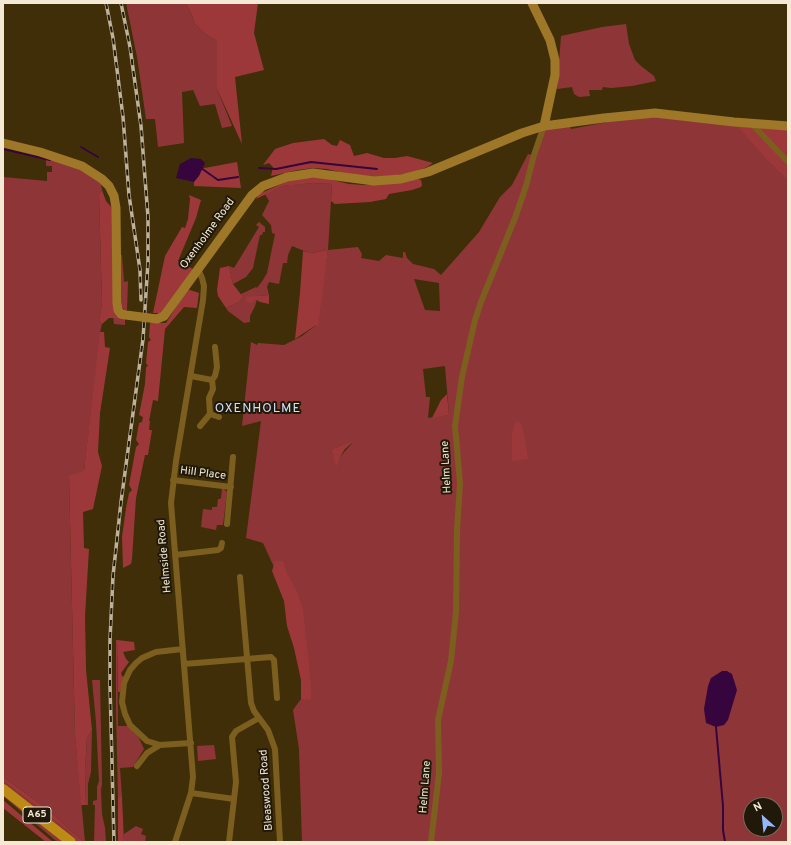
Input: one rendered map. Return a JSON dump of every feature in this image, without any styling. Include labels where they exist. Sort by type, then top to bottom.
[{"type":"main road","points":[[532,3],[550,40],[555,60],[555,75],[544,126]]},
{"type":"main road","name":"Oxenholme Road","points":[[3,143],[32,149],[82,166],[102,179],[109,186],[114,196],[116,208],[116,303],[118,310],[121,314],[157,319],[164,316],[252,195],[259,188],[287,177],[313,173],[374,181],[401,179],[428,172],[544,126],[604,118],[655,113],[788,126]]},
{"type":"main road","name":"A65","points":[[3,789],[71,842]]},
{"type":"street","points":[[751,123],[788,162]]},
{"type":"street","name":"Helm Lane","points":[[431,842],[439,773],[438,720],[451,661],[456,624],[460,483],[455,426],[460,385],[475,320],[515,218],[544,126]]},
{"type":"street","name":"Helmside Road","points":[[175,842],[191,793],[193,777],[171,511],[174,480],[204,290],[202,278],[198,269]]},
{"type":"street","points":[[212,380],[215,376],[217,367],[216,347]]},
{"type":"street","points":[[191,376],[212,380]]},
{"type":"street","points":[[200,426],[210,414],[209,398],[214,386],[212,380]]},
{"type":"street","points":[[210,414],[218,417]]},
{"type":"street","name":"Hill Place","points":[[227,524],[233,457]]},
{"type":"street","name":"Hill Place","points":[[174,480],[231,487]]},
{"type":"street","points":[[175,555],[218,550],[221,548],[222,543]]},
{"type":"street","name":"Bleaswood Road","points":[[240,576],[244,585],[250,703],[268,730],[275,749],[280,842]]},
{"type":"street","points":[[183,649],[149,654],[136,664],[126,677],[122,696],[125,714],[135,730],[147,740],[160,745],[191,743]]},
{"type":"street","points":[[184,664],[273,658],[277,698]]},
{"type":"street","points":[[229,842],[237,776],[232,737],[236,731],[259,718]]},
{"type":"street","points":[[147,740],[147,753]]},
{"type":"street","points":[[137,766],[147,753],[160,745]]},
{"type":"street","points":[[191,793],[234,799]]},
{"type":"shaded area","points":[[126,3],[185,3],[195,24],[205,34],[217,41],[217,89],[232,126],[222,128],[215,104],[200,106],[193,90],[182,92],[184,143],[158,147],[155,119],[146,119],[137,57]]},
{"type":"shaded area","points":[[185,3],[258,3],[254,33],[264,70],[235,77],[242,144],[217,89],[217,41],[205,34],[195,24]]},
{"type":"shaded area","points":[[626,24],[629,44],[635,60],[654,76],[656,81],[632,86],[611,88],[603,87],[602,90],[589,90],[590,96],[579,97],[574,94],[572,87],[557,89],[561,36],[602,27]]},
{"type":"shaded area","points":[[655,113],[734,122],[788,162],[788,842],[302,842],[299,749],[293,710],[301,699],[303,679],[300,651],[274,567],[263,543],[246,538],[261,421],[242,426],[251,342],[257,345],[258,343],[284,345],[302,336],[316,325],[328,250],[358,247],[362,254],[361,258],[379,261],[386,255],[403,258],[403,252],[405,252],[407,258],[413,264],[434,269],[441,275],[479,232],[500,197],[512,185],[528,154],[532,155],[545,129],[570,126],[571,129]],"holes":[[[414,279],[439,283],[440,311],[425,310]],[[445,366],[449,415],[428,418],[430,397],[426,397],[423,369]],[[353,442],[340,457],[332,449]]]},
{"type":"shaded area","points":[[734,122],[788,126],[788,180],[763,155]]},
{"type":"shaded area","points":[[324,139],[332,145],[337,146],[340,140],[350,145],[354,156],[367,153],[384,158],[407,156],[433,163],[412,173],[383,177],[359,177],[327,169],[313,168],[271,176],[273,167],[269,163],[263,165],[275,149],[293,143]]},
{"type":"shaded area","points":[[46,157],[92,174],[101,184],[102,190],[99,194],[102,304],[99,320],[102,324],[100,332],[104,332],[104,338],[97,364],[84,470],[69,477],[75,736],[85,842],[83,842],[46,808],[3,777],[3,177],[47,181],[47,172],[52,172],[52,166],[46,166]]},
{"type":"shaded area","points":[[191,158],[201,159],[205,163],[199,176],[194,182],[176,178],[180,164]]},
{"type":"shaded area","points":[[237,162],[241,188],[194,186],[194,170]]},
{"type":"shaded area","points":[[320,177],[349,184],[364,185],[418,179],[421,180],[422,185],[421,187],[412,190],[389,194],[386,199],[370,202],[335,204],[331,201],[332,184],[313,183],[283,186],[256,199],[259,194],[286,182],[302,178]]},
{"type":"shaded area","points":[[313,183],[332,184],[328,250],[311,253],[292,246],[288,255],[287,263],[283,263],[279,284],[269,282],[267,287],[269,295],[258,296],[250,316],[250,322],[244,323],[226,308],[239,302],[242,298],[241,294],[256,287],[257,288],[267,273],[275,234],[272,233],[271,225],[262,215],[269,201],[265,194],[283,186]]},
{"type":"shaded area","points":[[102,190],[106,201],[112,208],[120,318],[109,318],[102,324],[99,320],[102,304],[99,194]]},
{"type":"shaded area","points":[[189,195],[201,200],[196,218],[178,261],[193,269],[161,313],[153,313],[165,256],[182,227],[185,228],[188,219]]},
{"type":"shaded area","points":[[259,222],[265,227],[265,232],[260,235],[253,268],[246,277],[233,284],[229,266],[234,268],[259,227],[256,225]]},
{"type":"shaded area","points":[[328,250],[318,326],[316,325],[295,339],[303,251],[311,253]]},
{"type":"shaded area","points":[[121,255],[124,282],[128,281],[127,310],[125,311],[122,307]]},
{"type":"shaded area","points":[[229,266],[233,284],[243,297],[239,302],[226,308],[218,296],[217,290],[220,268]]},
{"type":"shaded area","points":[[187,289],[199,293],[197,308],[184,307],[165,329],[158,401],[153,400],[149,421],[149,430],[152,430],[148,455],[145,455],[136,498],[132,559],[131,564],[123,568],[122,537],[129,493],[132,490],[129,485],[136,447],[139,444],[136,440],[139,423],[142,422],[143,417],[139,415],[145,384],[146,367],[148,366],[146,363],[148,342],[151,340],[149,337],[150,323],[166,323]]},
{"type":"shaded area","points":[[269,295],[269,304],[255,299],[251,303],[246,301],[246,297]]},
{"type":"shaded area","points":[[113,317],[125,319],[125,325],[114,324]]},
{"type":"shaded area","points":[[100,332],[104,332],[105,347],[110,348],[100,413],[98,452],[102,466],[93,509],[83,512],[84,548],[89,549],[85,616],[86,670],[92,730],[87,738],[85,771],[86,805],[81,805],[75,736],[69,476],[84,470]]},
{"type":"shaded area","points":[[447,394],[449,415],[432,418],[441,400]]},
{"type":"shaded area","points":[[516,421],[521,423],[528,459],[512,461],[512,433]]},
{"type":"shaded area","points":[[354,441],[345,449],[336,467],[332,449]]},
{"type":"shaded area","points":[[222,489],[227,492],[223,525],[217,525],[216,530],[201,527],[203,509],[212,510],[212,507],[217,507],[218,499],[221,498]]},
{"type":"shaded area","points":[[275,561],[283,561],[286,572],[296,590],[303,609],[311,685],[311,700],[301,699],[301,680],[294,648],[287,626],[284,601],[272,571]]},
{"type":"shaded area","points":[[116,640],[118,726],[128,726],[139,738],[144,749],[133,767],[120,768],[122,797],[118,797]]},
{"type":"shaded area","points":[[117,640],[134,642],[135,650],[123,652],[129,662],[121,673],[124,677],[120,692],[118,692]]},
{"type":"shaded area","points":[[722,671],[727,671],[732,674],[737,690],[728,720],[724,725],[716,727],[706,723],[704,709],[711,678]]},
{"type":"shaded area","points":[[92,680],[100,680],[101,790],[102,814],[106,842],[94,842],[95,805],[93,805],[93,801],[97,800],[97,787],[99,781]]},
{"type":"shaded area","points":[[92,730],[91,772],[88,784],[88,805],[86,805],[85,771],[87,738]]},
{"type":"shaded area","points":[[214,745],[216,759],[198,761],[197,746]]},
{"type":"shaded area","points":[[3,777],[46,808],[83,842],[78,842],[67,830],[3,781]]},
{"type":"shaded area","points":[[3,781],[67,830],[78,842],[3,784]]},
{"type":"shaded area","points":[[3,794],[66,842],[59,842],[55,840],[3,796]]},
{"type":"shaded area","points":[[118,797],[122,797],[124,842],[118,842]]},
{"type":"shaded area","points":[[3,800],[53,842],[46,842],[3,808]]},
{"type":"shaded area","points":[[136,826],[143,829],[141,834],[146,836],[145,842],[124,842],[124,834]]},
{"type":"waterway","points":[[81,147],[98,157]]},
{"type":"waterway","points":[[3,149],[50,160]]},
{"type":"waterway","points":[[259,168],[276,169],[311,162],[377,169]]},
{"type":"waterway","points":[[201,168],[218,180],[238,177]]},
{"type":"waterway","points":[[716,727],[725,842]]},
{"type":"railway","points":[[106,3],[113,38],[123,117],[129,195],[140,270],[141,300]]},
{"type":"railway","points":[[114,842],[110,685],[110,640],[113,576],[121,502],[143,339],[148,262],[148,217],[141,126],[130,47],[121,3]]},
{"type":"district","name":"OXENHOLME","points":[[258,409]]}]
